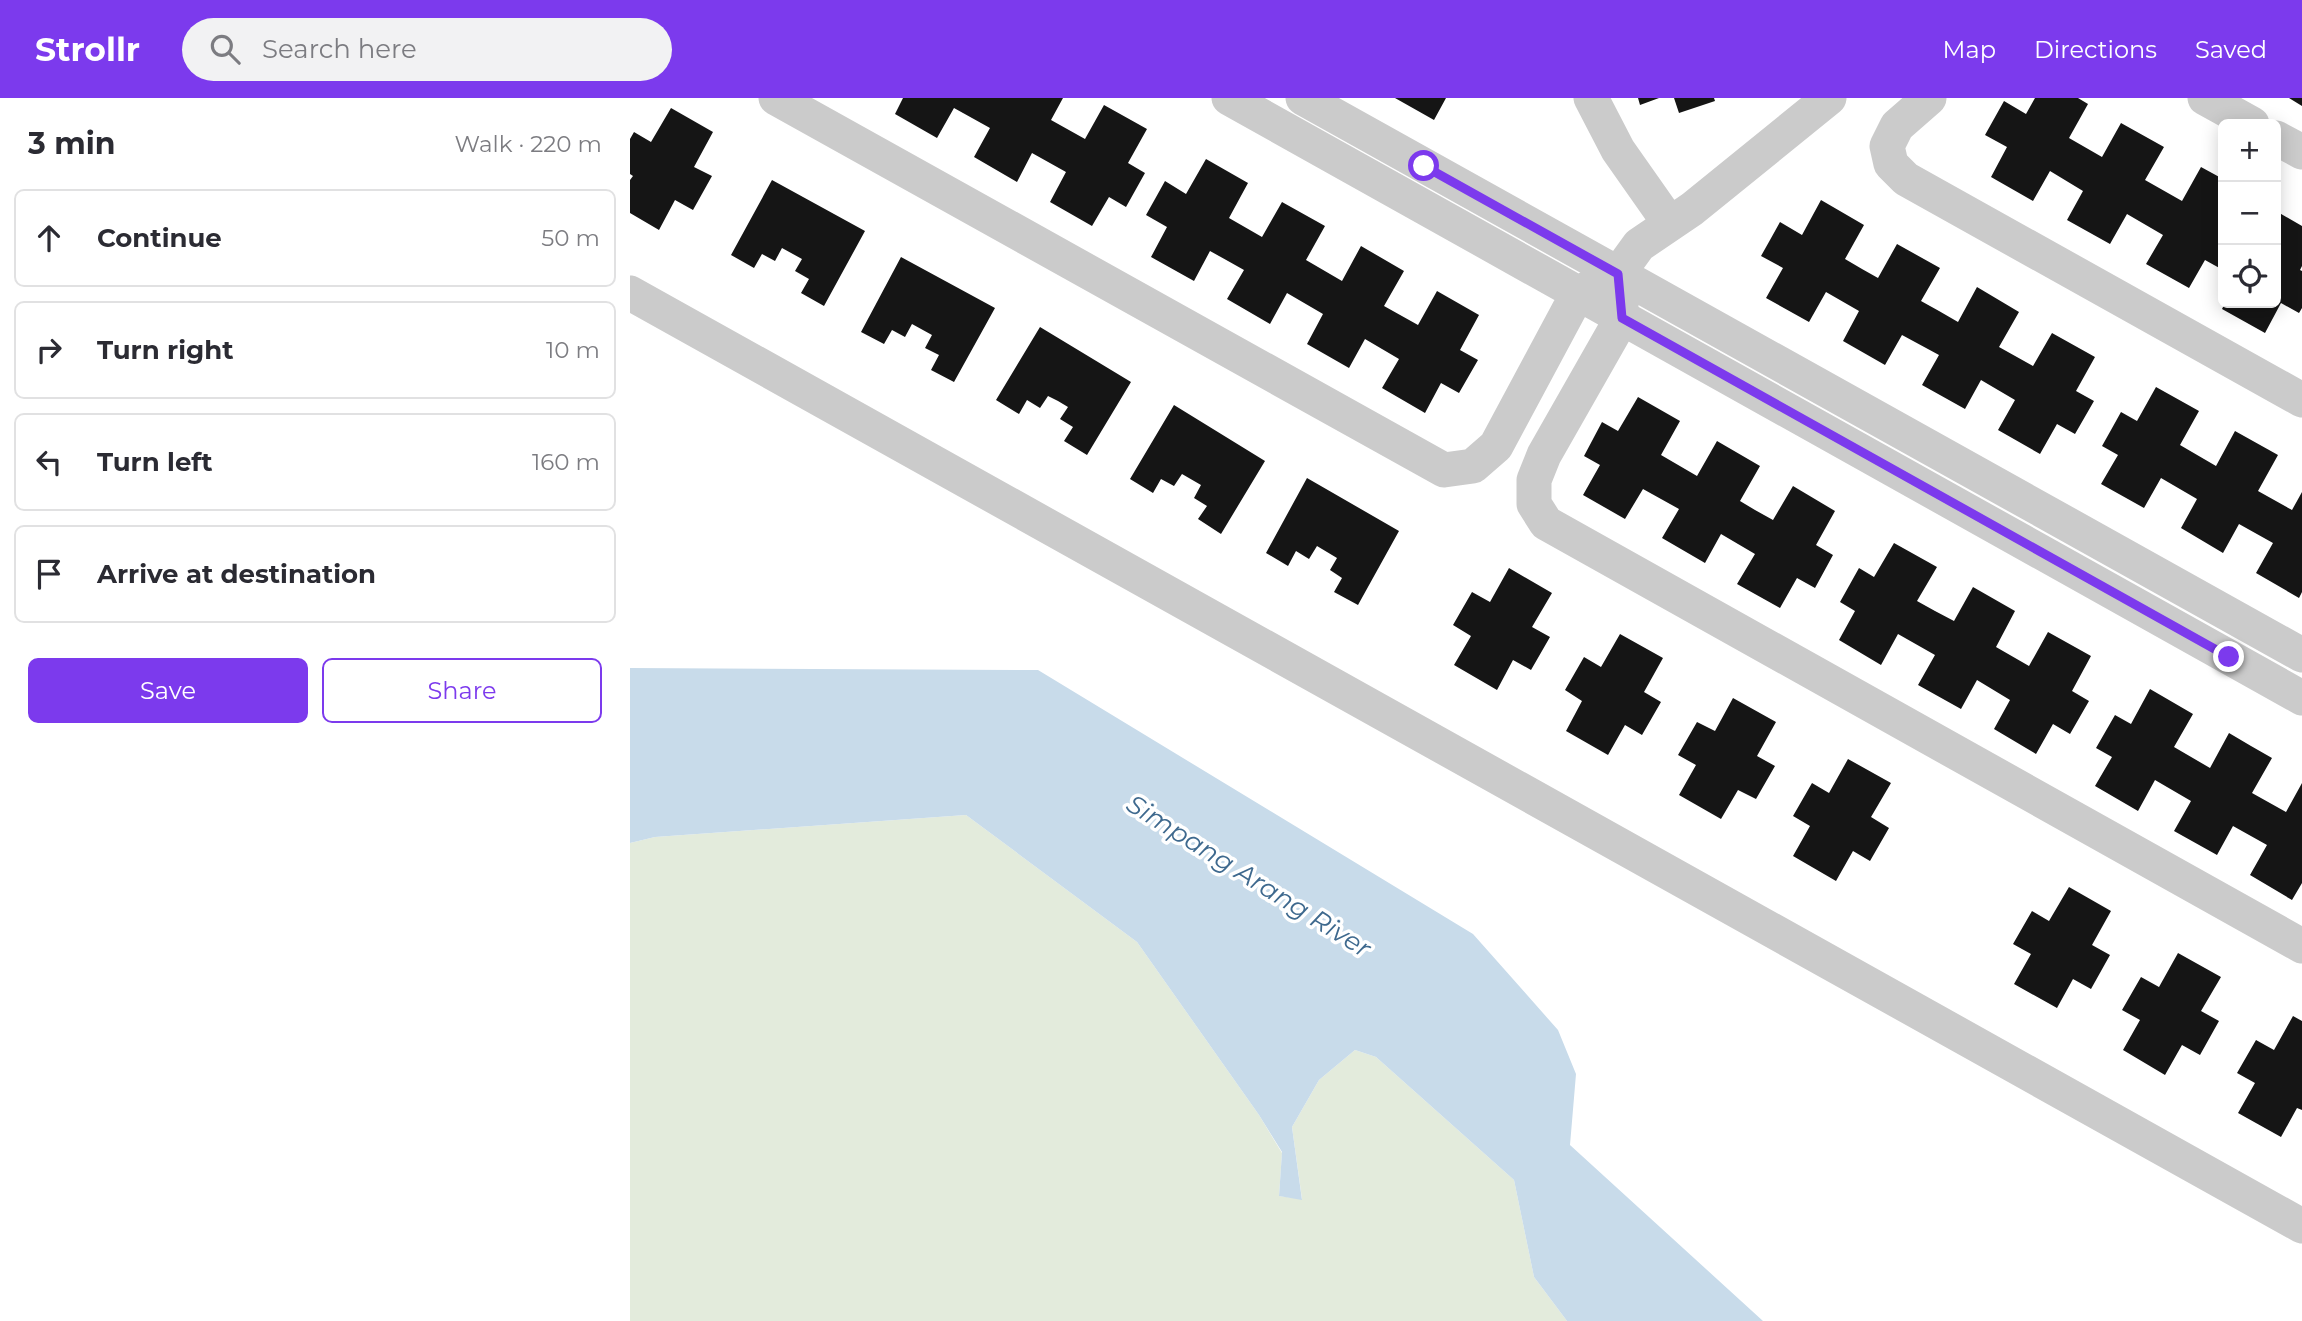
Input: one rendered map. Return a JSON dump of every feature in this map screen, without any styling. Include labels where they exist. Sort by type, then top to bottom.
[{"type":"street","points":[[776,98],[1444,470],[1474,466],[1496,446],[1578,293],[1618,274],[1639,244],[1692,209],[1829,98]]},
{"type":"street","points":[[1229,98],[2302,698]]},
{"type":"street","points":[[1303,98],[2302,655]]},
{"type":"street","points":[[1591,98],[1619,150],[1670,224]]},
{"type":"street","points":[[1929,98],[1897,126],[1887,146],[1891,164],[1906,179],[2302,400]]},
{"type":"street","points":[[2205,98],[2243,119]]},
{"type":"street","points":[[2281,141],[2302,152]]},
{"type":"street","points":[[1618,274],[1622,318],[1544,455],[1534,480],[1534,504],[1546,523],[2302,946]]},
{"type":"street","points":[[630,293],[2302,1226]]},
{"type":"green space","points":[[966,815],[1137,942],[1259,1115],[1282,1153],[1279,1196],[1302,1199],[1292,1127],[1319,1080],[1355,1050],[1376,1057],[1514,1180],[1534,1277],[1567,1321],[630,1321],[630,843],[655,837]]},
{"type":"water","name":"Simpang Arang River","points":[[630,668],[1038,670],[1473,934],[1558,1030],[1576,1074],[1570,1145],[1763,1321],[1567,1321],[1534,1277],[1514,1180],[1376,1057],[1355,1050],[1319,1080],[1292,1127],[1302,1200],[1279,1196],[1282,1152],[1137,942],[966,815],[655,837],[630,843]]},
{"type":"building","points":[[903,98],[1063,98],[1051,120],[1085,139],[1104,105],[1147,129],[1128,163],[1145,173],[1126,207],[1109,197],[1092,226],[1050,202],[1066,172],[1032,153],[1017,182],[974,157],[990,128],[954,108],[937,138],[895,114]]},
{"type":"building","points":[[1395,98],[1446,98],[1434,120]]},
{"type":"building","points":[[1638,98],[1659,98],[1640,105]]},
{"type":"building","points":[[1674,98],[1714,98],[1715,101],[1679,113]]},
{"type":"building","points":[[2035,98],[2078,98],[2088,104],[2069,138],[2102,157],[2121,123],[2164,147],[2145,180],[2182,201],[2201,167],[2218,176],[2218,267],[2205,260],[2189,288],[2146,264],[2163,235],[2127,214],[2110,244],[2067,220],[2083,191],[2050,171],[2033,201],[1991,177],[2007,147],[1985,135],[2004,101],[2026,114]]},
{"type":"building","points":[[2289,98],[2302,98],[2302,106]]},
{"type":"building","points":[[671,108],[713,132],[694,167],[712,176],[693,210],[675,200],[659,230],[630,213],[630,180],[633,176],[630,174],[630,139],[634,132],[651,142]]},
{"type":"building","points":[[1206,159],[1248,183],[1229,218],[1262,237],[1282,202],[1325,226],[1306,260],[1342,281],[1361,246],[1404,271],[1384,306],[1418,325],[1437,291],[1479,315],[1460,350],[1478,360],[1459,393],[1441,383],[1425,413],[1382,388],[1399,359],[1365,339],[1349,368],[1307,344],[1323,314],[1287,293],[1270,324],[1227,299],[1244,270],[1210,251],[1194,281],[1151,257],[1167,227],[1146,215],[1165,181],[1186,194]]},
{"type":"building","points":[[772,180],[865,231],[824,306],[801,293],[809,279],[795,271],[802,259],[782,248],[775,261],[762,254],[754,268],[731,255]]},
{"type":"building","points":[[1821,200],[1864,225],[1845,259],[1862,269],[1878,278],[1897,244],[1940,268],[1921,301],[1958,322],[1977,287],[2019,312],[1999,347],[2033,366],[2052,333],[2095,357],[2076,391],[2094,401],[2075,434],[2057,424],[2040,454],[1998,430],[2015,400],[1981,380],[1965,409],[1922,385],[1939,355],[1902,335],[1885,365],[1843,341],[1859,311],[1826,292],[1809,322],[1766,298],[1783,268],[1761,256],[1780,222],[1802,235]]},
{"type":"building","points":[[2281,214],[2302,226],[2302,308],[2299,313],[2281,303]]},
{"type":"building","points":[[901,257],[995,308],[954,382],[931,370],[939,355],[925,348],[932,335],[912,324],[905,337],[892,330],[884,344],[861,332]]},
{"type":"building","points":[[2222,308],[2278,308],[2265,333]]},
{"type":"building","points":[[1040,327],[1131,382],[1087,455],[1064,441],[1073,427],[1060,419],[1068,407],[1048,396],[1040,408],[1027,400],[1019,414],[996,400]]},
{"type":"building","points":[[2156,387],[2199,411],[2180,445],[2216,466],[2235,431],[2278,455],[2258,491],[2292,510],[2302,492],[2302,592],[2299,598],[2256,573],[2273,543],[2239,524],[2223,553],[2181,528],[2197,499],[2161,478],[2144,508],[2101,484],[2118,455],[2102,446],[2121,412],[2137,421]]},
{"type":"building","points":[[1638,397],[1680,421],[1661,455],[1697,476],[1717,441],[1760,466],[1740,501],[1755,510],[1773,520],[1793,486],[1835,511],[1816,545],[1833,555],[1815,588],[1797,578],[1780,608],[1737,584],[1755,554],[1721,534],[1705,563],[1662,538],[1679,509],[1643,489],[1625,519],[1583,495],[1600,465],[1584,456],[1602,422],[1618,431]]},
{"type":"building","points":[[1174,405],[1265,461],[1221,534],[1198,519],[1207,506],[1194,498],[1201,485],[1182,474],[1174,486],[1161,479],[1153,493],[1130,479]]},
{"type":"building","points":[[1307,478],[1399,531],[1358,605],[1334,592],[1342,578],[1330,570],[1337,558],[1317,546],[1309,559],[1296,551],[1288,566],[1266,553]]},
{"type":"building","points":[[1894,543],[1937,567],[1917,601],[1954,621],[1973,587],[2015,611],[1996,647],[2029,666],[2048,632],[2091,656],[2072,691],[2089,701],[2070,734],[2053,724],[2036,754],[1994,729],[2010,700],[1977,680],[1961,709],[1918,685],[1935,655],[1898,634],[1881,665],[1839,640],[1855,611],[1840,602],[1859,568],[1874,577]]},
{"type":"building","points":[[1509,568],[1552,593],[1532,627],[1550,637],[1531,670],[1513,660],[1497,690],[1454,665],[1471,636],[1453,625],[1472,592],[1490,602]]},
{"type":"building","points":[[1620,634],[1663,658],[1644,692],[1661,702],[1642,735],[1625,725],[1608,755],[1566,731],[1582,701],[1565,690],[1584,657],[1601,667]]},
{"type":"building","points":[[2150,689],[2193,714],[2174,747],[2210,768],[2229,733],[2272,758],[2252,793],[2286,812],[2302,783],[2302,883],[2292,900],[2250,875],[2267,845],[2233,826],[2217,855],[2174,831],[2191,801],[2155,780],[2138,811],[2095,786],[2112,757],[2096,748],[2115,715],[2131,724]]},
{"type":"building","points":[[1733,698],[1776,722],[1757,756],[1775,766],[1756,799],[1738,790],[1721,819],[1679,795],[1696,765],[1678,755],[1697,722],[1715,731]]},
{"type":"building","points":[[1848,759],[1891,783],[1871,817],[1889,828],[1870,861],[1853,851],[1836,881],[1793,856],[1810,826],[1793,816],[1812,783],[1829,793]]},
{"type":"building","points":[[2069,887],[2111,911],[2092,945],[2110,955],[2091,989],[2073,979],[2057,1008],[2014,984],[2031,954],[2013,944],[2032,911],[2049,921]]},
{"type":"building","points":[[2178,953],[2221,977],[2201,1011],[2219,1021],[2200,1055],[2182,1045],[2165,1075],[2123,1050],[2140,1020],[2122,1010],[2141,977],[2159,987]]},
{"type":"building","points":[[2293,1016],[2302,1021],[2302,1110],[2297,1108],[2281,1137],[2238,1113],[2255,1083],[2237,1073],[2256,1040],[2274,1050]]},
{"type":"route","points":[[1424,166],[1618,274],[1622,318],[2229,657]]}]
